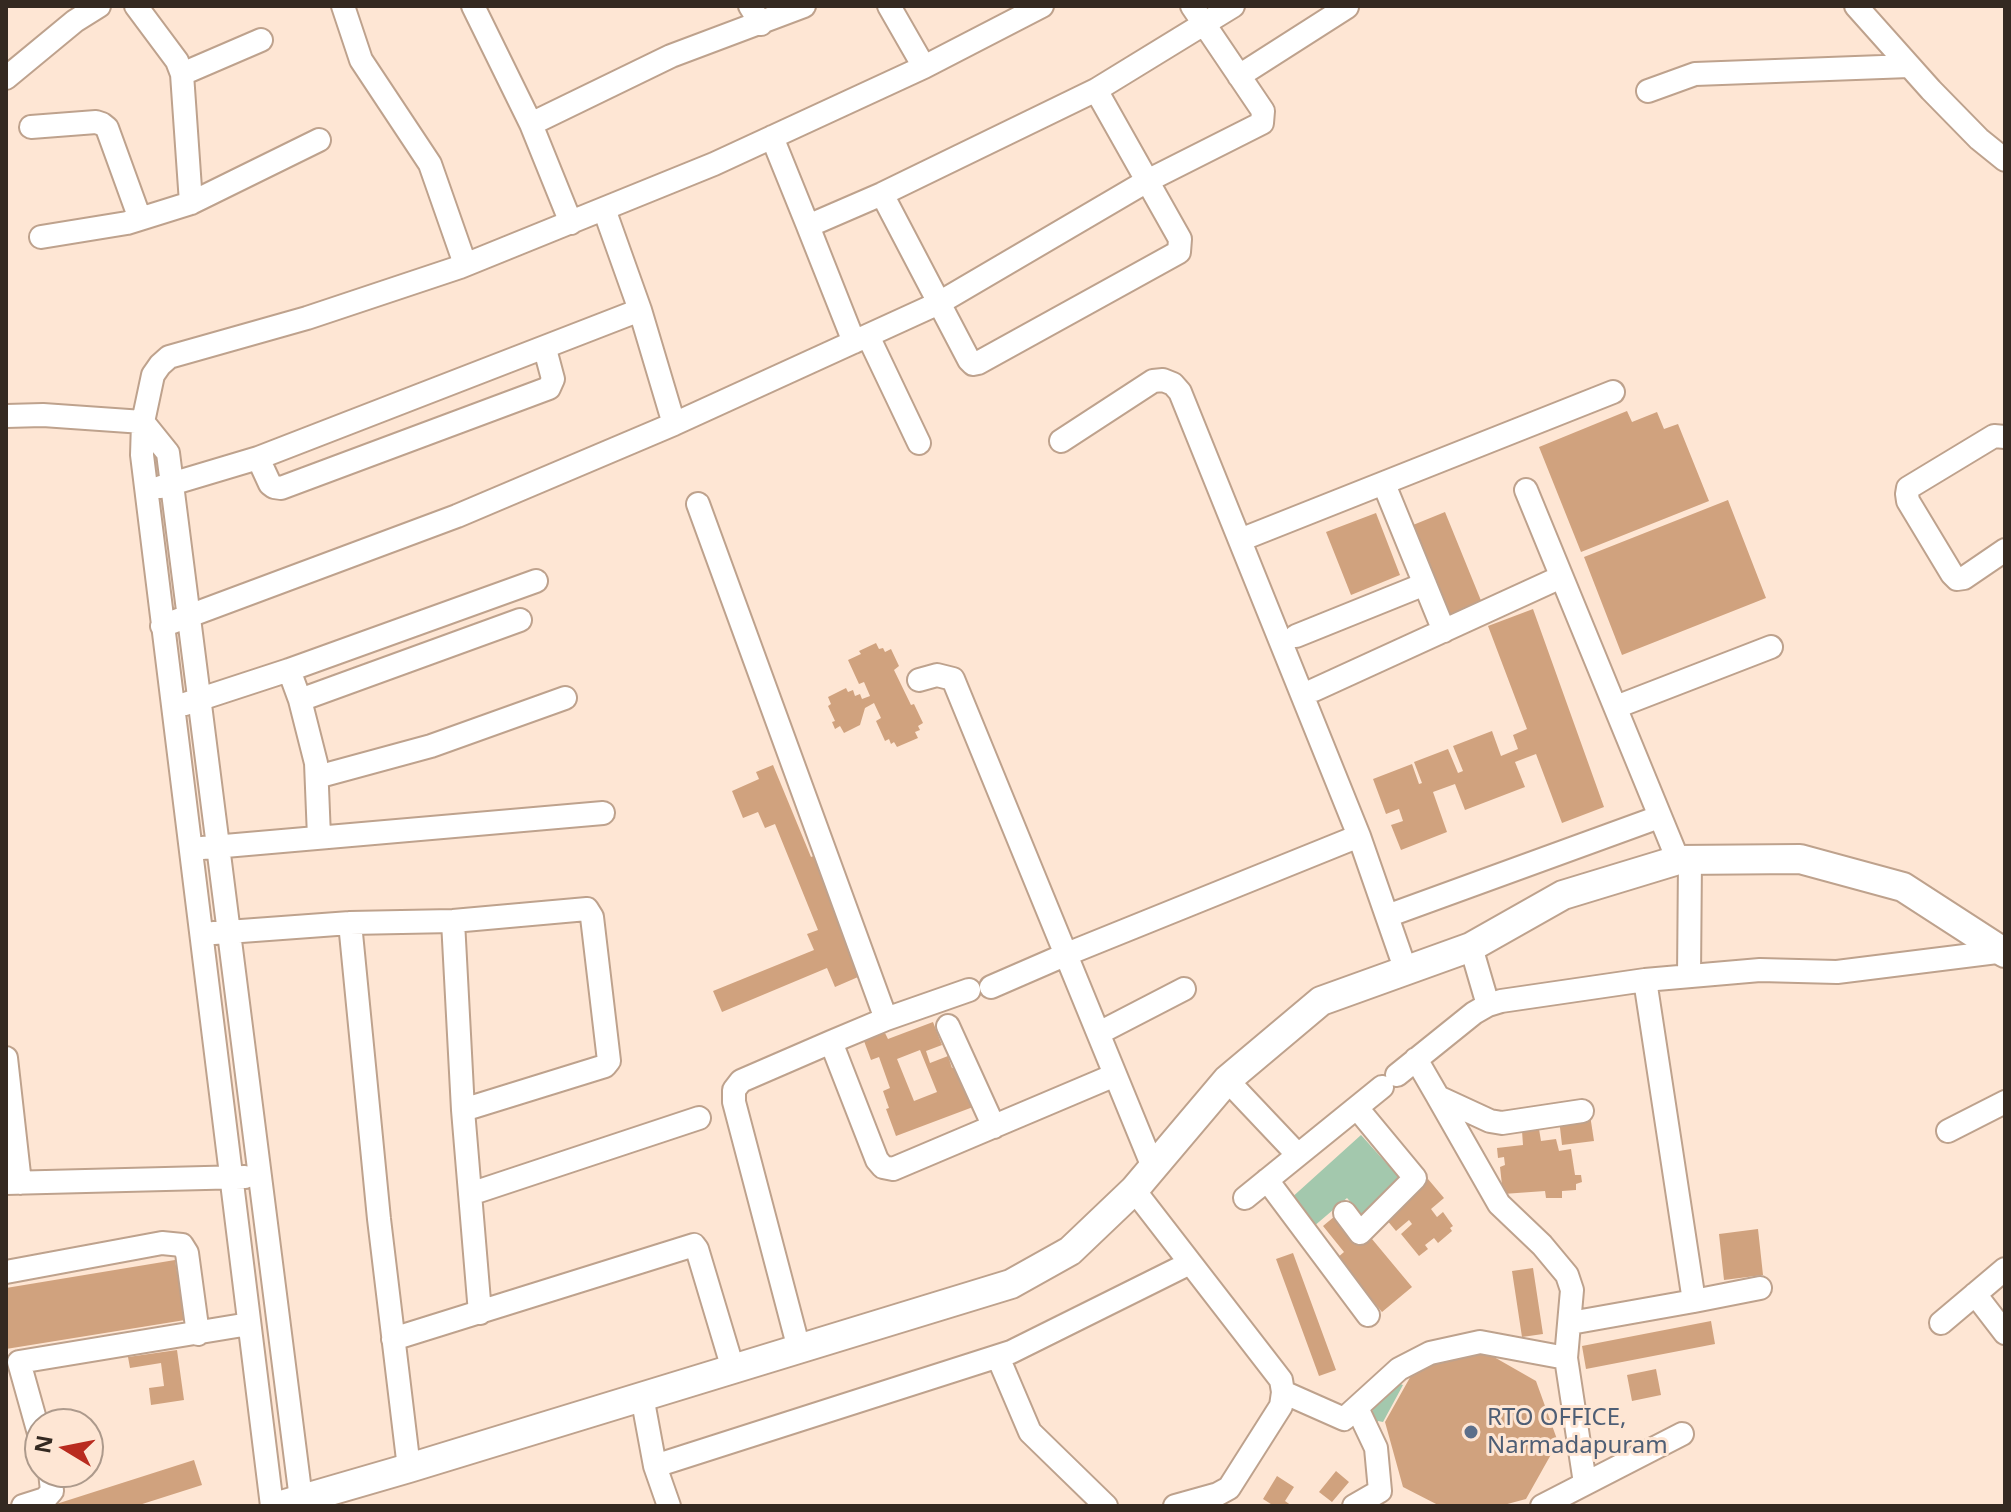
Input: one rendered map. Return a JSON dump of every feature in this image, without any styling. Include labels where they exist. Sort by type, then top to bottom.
[{"type":"main road","points":[[284,1504],[1011,1284],[1070,1251],[1134,1190],[1227,1080],[1321,1001],[1471,947],[1563,895],[1684,860],[1800,859],[1903,887],[2004,952]]},
{"type":"street","points":[[6,78],[72,13],[99,6]]},
{"type":"street","points":[[136,6],[177,61],[182,74],[191,203]]},
{"type":"street","points":[[343,6],[361,60],[430,164],[465,264]]},
{"type":"street","points":[[473,6],[531,124],[571,223]]},
{"type":"street","points":[[531,124],[755,15],[804,6]]},
{"type":"street","points":[[889,6],[924,67]]},
{"type":"street","points":[[284,1504],[249,1324],[146,491],[142,455],[143,422],[153,375],[169,357],[307,318],[465,264],[571,223],[772,137],[924,67],[1042,6]]},
{"type":"street","points":[[808,226],[882,194],[1096,90],[1198,15],[1233,6]]},
{"type":"street","points":[[1856,6],[1979,139],[2005,160]]},
{"type":"street","points":[[1239,76],[1347,7]]},
{"type":"street","points":[[162,626],[457,516],[674,424],[861,339],[939,303],[1147,181],[1262,123],[1263,111],[1198,15]]},
{"type":"street","points":[[182,74],[261,40]]},
{"type":"street","points":[[1648,91],[1695,74],[1909,66]]},
{"type":"street","points":[[882,194],[969,360],[973,364],[978,363],[1179,252],[1180,239],[1096,90]]},
{"type":"street","points":[[31,127],[102,124],[107,128],[140,219]]},
{"type":"street","points":[[772,137],[808,226],[861,339],[919,443]]},
{"type":"street","points":[[41,237],[140,219],[191,203],[319,140]]},
{"type":"street","points":[[604,209],[640,310],[674,424]]},
{"type":"street","points":[[146,491],[258,458],[640,310]]},
{"type":"street","points":[[258,458],[270,484],[281,488],[549,388],[553,379],[545,349]]},
{"type":"street","points":[[1061,441],[1153,381],[1163,380],[1173,384],[1180,392],[1359,836],[1406,971]]},
{"type":"street","points":[[1240,540],[1613,392]]},
{"type":"street","points":[[6,416],[43,415],[143,422],[168,453],[258,1176],[284,1504]]},
{"type":"street","points":[[2005,437],[1994,436],[1908,488],[1907,494],[1908,501],[1957,579],[1964,578],[2005,550]]},
{"type":"street","points":[[1526,490],[1659,817],[1684,860],[1689,976]]},
{"type":"street","points":[[1388,494],[1444,631]]},
{"type":"street","points":[[698,504],[886,1019]]},
{"type":"street","points":[[1314,690],[1561,577]]},
{"type":"street","points":[[172,708],[289,670],[536,581]]},
{"type":"street","points":[[1296,636],[1425,584]]},
{"type":"street","points":[[300,700],[520,620]]},
{"type":"street","points":[[1616,707],[1771,647]]},
{"type":"street","points":[[289,670],[300,700],[317,777],[319,837]]},
{"type":"street","points":[[919,680],[937,675],[953,679],[1153,1167]]},
{"type":"street","points":[[317,777],[431,746],[565,698]]},
{"type":"street","points":[[190,849],[603,813]]},
{"type":"street","points":[[1387,916],[1659,817]]},
{"type":"street","points":[[799,1349],[734,1102],[734,1090],[741,1081],[886,1019],[980,988],[1359,836]]},
{"type":"street","points":[[201,935],[350,923],[453,921],[587,909],[592,917],[609,1061],[605,1066],[463,1110]]},
{"type":"street","points":[[453,921],[463,1110],[480,1313]]},
{"type":"street","points":[[350,923],[409,1468]]},
{"type":"street","points":[[1471,947],[1488,1005]]},
{"type":"street","points":[[1245,1198],[1416,1059],[1488,1005],[1645,980],[1760,970],[1837,972],[2004,952]]},
{"type":"street","points":[[1645,980],[1694,1301]]},
{"type":"street","points":[[1099,1033],[1184,989]]},
{"type":"street","points":[[948,1026],[994,1127]]},
{"type":"street","points":[[831,1042],[877,1160],[883,1167],[893,1169],[1115,1075]]},
{"type":"street","points":[[6,1058],[13,1183],[258,1176]]},
{"type":"street","points":[[1416,1059],[1499,1204],[1542,1245],[1567,1275],[1572,1290],[1566,1358],[1585,1483]]},
{"type":"street","points":[[1227,1080],[1298,1155]]},
{"type":"street","points":[[1438,1097],[1490,1121],[1502,1123],[1582,1111]]},
{"type":"street","points":[[1948,1131],[2005,1102]]},
{"type":"street","points":[[1345,1213],[1360,1233],[1415,1178],[1357,1108]]},
{"type":"street","points":[[470,1194],[699,1118]]},
{"type":"street","points":[[1267,1180],[1368,1315]]},
{"type":"street","points":[[1134,1190],[1281,1380],[1283,1392],[1281,1406],[1229,1488],[1175,1506]]},
{"type":"street","points":[[6,1272],[162,1243],[182,1245],[187,1253],[198,1334]]},
{"type":"street","points":[[393,1339],[694,1245],[733,1369]]},
{"type":"street","points":[[655,1466],[998,1357],[1190,1263]]},
{"type":"street","points":[[1941,1323],[2005,1269]]},
{"type":"street","points":[[1576,1322],[1760,1288]]},
{"type":"street","points":[[1975,1294],[2005,1333]]},
{"type":"street","points":[[29,1408],[13,1364],[249,1324]]},
{"type":"street","points":[[1283,1392],[1344,1419],[1399,1369],[1430,1353],[1480,1342],[1566,1358]]},
{"type":"street","points":[[998,1357],[1030,1432],[1106,1506]]},
{"type":"street","points":[[642,1396],[655,1466],[669,1506]]},
{"type":"street","points":[[1354,1506],[1380,1491],[1376,1448],[1357,1408]]},
{"type":"street","points":[[1542,1506],[1682,1434]]},
{"type":"street","points":[[23,1506],[45,1499],[52,1488]]},
{"type":"green space","points":[[1361,1135],[1405,1184],[1366,1219],[1347,1198],[1313,1227],[1289,1200]]},
{"type":"green space","points":[[1391,1380],[1403,1385],[1383,1422],[1370,1425],[1374,1402]]},
{"type":"building","points":[[1627,411],[1632,422],[1657,412],[1664,429],[1678,424],[1709,501],[1581,552],[1539,447]]},
{"type":"building","points":[[1728,500],[1766,598],[1622,655],[1584,557]]},
{"type":"building","points":[[1445,512],[1482,603],[1449,616],[1413,525]]},
{"type":"building","points":[[1376,513],[1400,575],[1351,595],[1326,532]]},
{"type":"building","points":[[1533,609],[1604,807],[1562,823],[1536,754],[1515,762],[1525,787],[1465,810],[1455,784],[1433,792],[1447,832],[1401,850],[1391,825],[1403,821],[1399,809],[1386,814],[1373,779],[1412,764],[1419,784],[1422,783],[1414,762],[1448,749],[1458,773],[1463,771],[1453,746],[1492,731],[1501,756],[1518,749],[1513,735],[1527,729],[1488,626]]},
{"type":"building","points":[[876,643],[885,652],[891,649],[899,666],[894,670],[923,723],[918,726],[920,730],[915,732],[918,738],[897,747],[889,739],[885,741],[876,721],[881,718],[874,703],[865,708],[860,725],[844,733],[840,726],[835,729],[828,706],[831,704],[828,697],[846,688],[848,692],[853,690],[855,696],[860,694],[862,699],[870,696],[864,682],[859,684],[848,660]]},
{"type":"building","points":[[773,765],[811,857],[816,855],[865,974],[835,987],[827,968],[722,1012],[713,991],[814,950],[807,934],[818,930],[775,824],[765,828],[758,812],[743,818],[732,791],[759,779],[756,772]]},
{"type":"building","points":[[933,1022],[942,1045],[926,1051],[930,1063],[948,1056],[952,1068],[958,1066],[973,1107],[896,1136],[883,1091],[890,1088],[879,1057],[871,1060],[864,1041],[885,1033],[888,1039]],"holes":[[[920,1050],[937,1092],[914,1101],[897,1059]]]},
{"type":"building","points":[[1590,1115],[1594,1141],[1562,1145],[1559,1119]]},
{"type":"building","points":[[1539,1129],[1541,1141],[1556,1139],[1559,1151],[1571,1149],[1575,1175],[1581,1175],[1582,1182],[1576,1184],[1576,1190],[1562,1191],[1562,1198],[1546,1198],[1545,1191],[1503,1194],[1500,1167],[1505,1165],[1504,1157],[1498,1158],[1497,1148],[1523,1145],[1522,1131]]},
{"type":"building","points":[[1428,1179],[1444,1198],[1431,1209],[1437,1217],[1443,1212],[1453,1226],[1450,1228],[1452,1231],[1438,1243],[1434,1238],[1425,1245],[1428,1249],[1419,1256],[1401,1234],[1412,1224],[1409,1220],[1396,1231],[1381,1213]]},
{"type":"building","points":[[1335,1216],[1367,1233],[1412,1287],[1382,1312],[1337,1258],[1344,1252],[1323,1226]]},
{"type":"building","points":[[1758,1229],[1763,1275],[1724,1280],[1719,1234]]},
{"type":"building","points":[[1293,1253],[1336,1370],[1319,1376],[1276,1259]]},
{"type":"building","points":[[175,1260],[185,1320],[6,1349],[6,1288]]},
{"type":"building","points":[[1533,1268],[1543,1334],[1522,1337],[1512,1271]]},
{"type":"building","points":[[1711,1321],[1715,1344],[1586,1369],[1582,1346]]},
{"type":"building","name":"RTO OFFICE, Narmadapuram","points":[[1480,1349],[1536,1381],[1558,1442],[1526,1499],[1500,1506],[1440,1506],[1403,1487],[1385,1422],[1417,1365]]},
{"type":"building","points":[[177,1350],[184,1400],[151,1405],[149,1388],[164,1386],[161,1363],[130,1368],[128,1357]]},
{"type":"building","points":[[1656,1369],[1661,1395],[1632,1401],[1627,1375]]},
{"type":"building","points":[[194,1460],[202,1485],[136,1506],[50,1506]]},
{"type":"building","points":[[1336,1471],[1349,1482],[1332,1502],[1319,1492]]},
{"type":"building","points":[[1277,1476],[1294,1487],[1285,1501],[1292,1506],[1274,1506],[1263,1499]]},
{"type":"place","name":"RTO OFFICE, Narmadapuram","points":[[1471,1432]]}]
